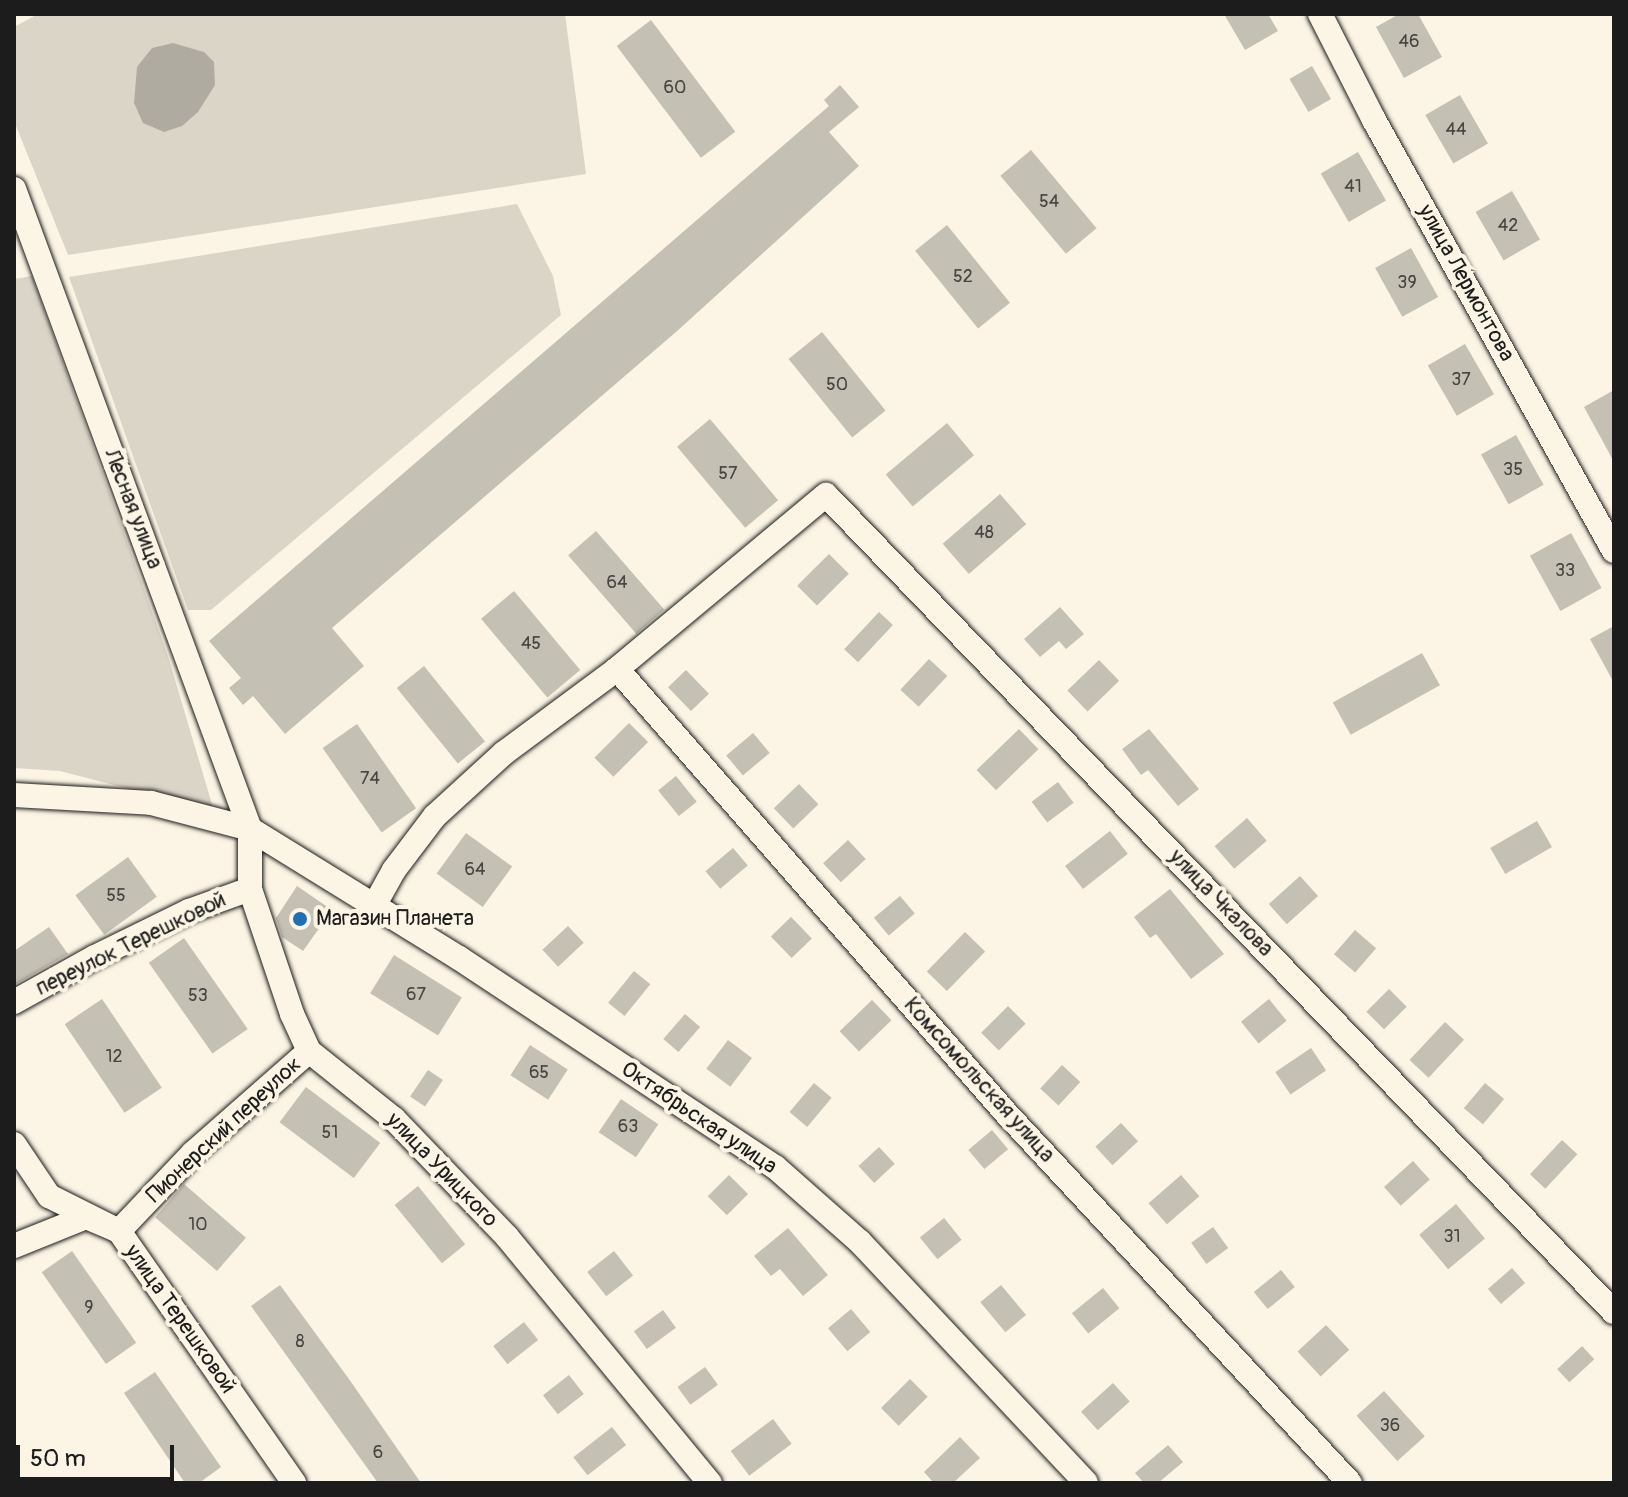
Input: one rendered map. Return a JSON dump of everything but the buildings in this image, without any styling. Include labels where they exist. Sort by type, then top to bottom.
[{"type":"street","name":"улица Лермонтова","points":[[1320,14],[1374,120],[1614,551]]},
{"type":"street","name":"Лесная улица","points":[[14,189],[250,829]]},
{"type":"street","name":"улица Чкалова","points":[[617,669],[826,495],[1614,1312]]},
{"type":"street","points":[[374,906],[394,870],[435,816],[504,753],[617,669]]},
{"type":"street","name":"Комсомольская улица","points":[[617,669],[1006,1113],[1350,1483]]},
{"type":"street","name":"Октябрьская улица","points":[[14,795],[151,803],[250,829],[459,958],[775,1167],[860,1242],[1086,1483]]},
{"type":"street","name":"улица Урицкого","points":[[250,829],[250,889],[292,1014],[309,1051],[394,1119],[507,1237],[710,1483]]},
{"type":"street","name":"переулок Терешковой","points":[[14,1002],[176,918],[250,889]]},
{"type":"street","name":"Пионерский переулок","points":[[119,1231],[193,1153],[309,1051]]},
{"type":"street","name":"улица Терешковой","points":[[14,1144],[49,1196],[119,1231],[294,1483]]},
{"type":"street","points":[[14,1246],[86,1217],[119,1231]]},
{"type":"shaded area","points":[[38,14],[565,14],[586,174],[68,255],[14,121],[14,27]]},
{"type":"shaded area","points":[[173,43],[204,52],[214,62],[215,85],[198,112],[182,126],[164,132],[143,123],[134,103],[137,67],[152,48]]},
{"type":"shaded area","points":[[517,204],[553,276],[561,315],[211,610],[188,610],[69,277]]},
{"type":"shaded area","points":[[32,276],[168,656],[214,811],[60,771],[14,768],[14,279]]},
{"type":"place","name":"Магазин Планета","points":[[300,919]]}]
